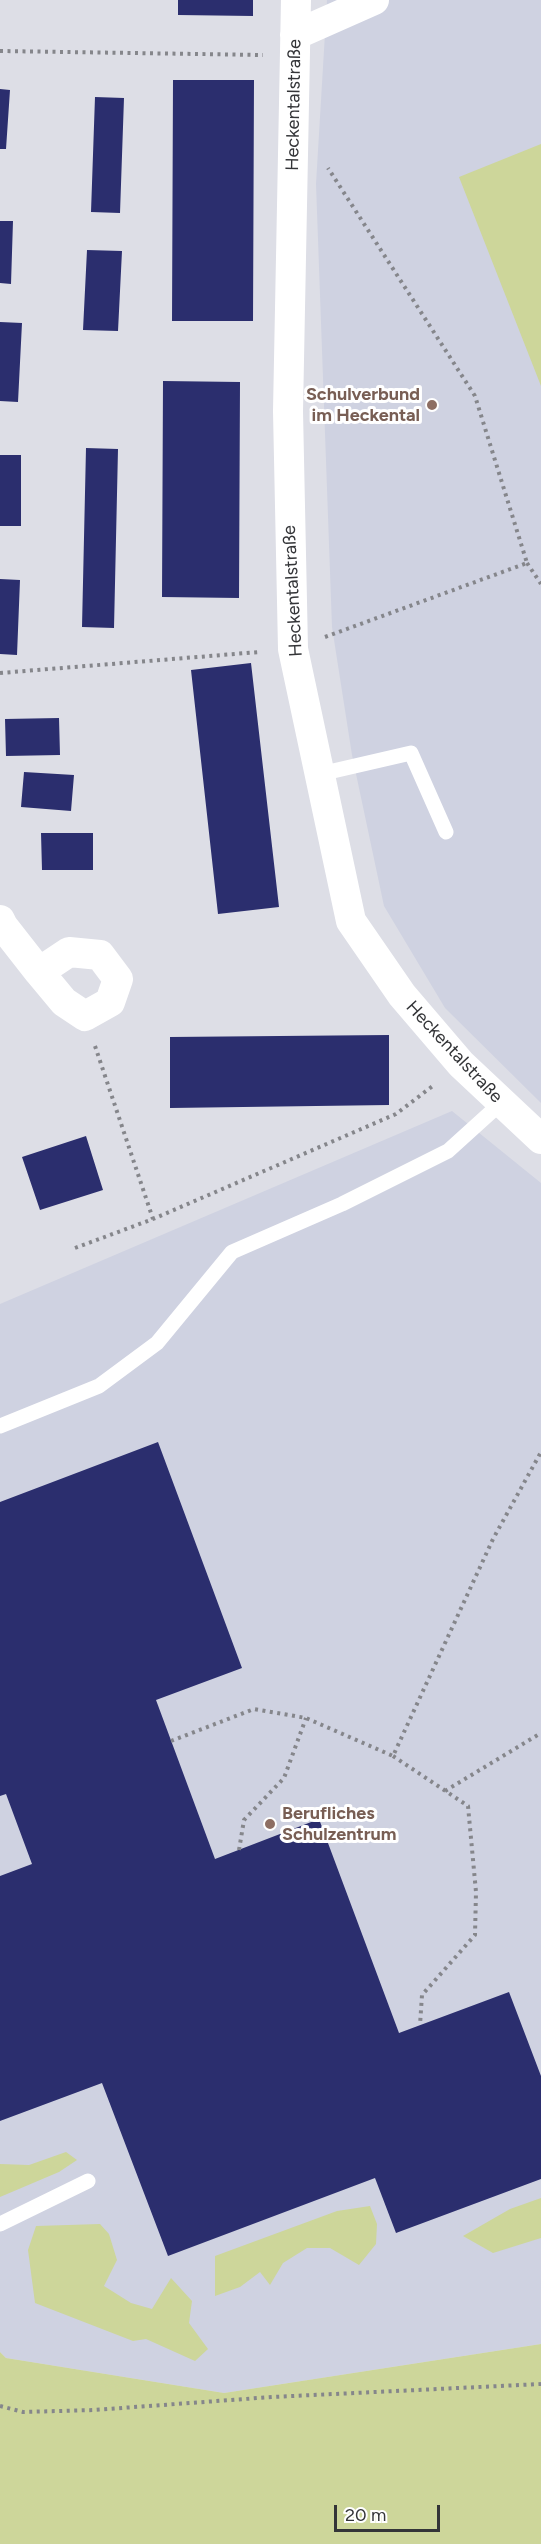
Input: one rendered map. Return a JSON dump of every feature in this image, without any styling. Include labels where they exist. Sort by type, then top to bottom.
[{"type":"street","name":"Heckentalstraße","points":[[296,0],[288,411],[293,649],[351,921],[402,995],[461,1064],[541,1139]]},
{"type":"street","points":[[295,45],[374,0]]},
{"type":"street","points":[[0,920],[39,972],[64,1002],[85,1016],[110,1002],[118,979],[100,955],[69,952],[39,972]]},
{"type":"lane","points":[[320,774],[411,753],[446,832]]},
{"type":"lane","points":[[0,1426],[99,1386],[157,1344],[232,1252],[342,1204],[448,1151],[501,1103]]},
{"type":"lane","points":[[0,2224],[88,2181]]},
{"type":"path","points":[[0,51],[295,45]]},
{"type":"path","points":[[326,166],[475,396],[527,563],[541,584]]},
{"type":"path","points":[[0,673],[293,649],[527,563]]},
{"type":"path","points":[[85,1016],[153,1219]]},
{"type":"path","points":[[75,1248],[153,1219],[396,1114],[461,1064]]},
{"type":"path","points":[[393,1756],[493,1539],[541,1452]]},
{"type":"path","points":[[171,1741],[254,1710],[306,1718],[393,1756],[468,1806],[476,1892],[475,1935],[422,1995],[420,2025]]},
{"type":"path","points":[[238,1850],[244,1820],[284,1778],[306,1718]]},
{"type":"path","points":[[445,1791],[541,1733]]},
{"type":"path","points":[[0,2406],[23,2412],[94,2410],[272,2397],[541,2384]]},
{"type":"shaded area","name":"Schulverbund im Heckental","points":[[327,0],[541,0],[541,1103],[445,1008],[384,906],[352,755],[332,627],[316,184]]},
{"type":"shaded area","name":"Berufliches Schulzentrum","points":[[452,1111],[541,1183],[541,2344],[224,2393],[6,2358],[0,2352],[0,1304]]},
{"type":"green space","points":[[541,144],[541,386],[459,177]]},
{"type":"green space","points":[[66,2152],[77,2160],[59,2172],[0,2197],[0,2164],[29,2165]]},
{"type":"green space","points":[[541,2198],[541,2238],[493,2253],[463,2236],[510,2209]]},
{"type":"green space","points":[[370,2206],[377,2224],[376,2244],[359,2265],[330,2248],[307,2248],[283,2263],[270,2285],[260,2272],[240,2287],[215,2296],[215,2256],[337,2211]]},
{"type":"green space","points":[[100,2224],[109,2234],[117,2260],[104,2286],[131,2303],[152,2309],[171,2278],[192,2301],[189,2323],[208,2349],[195,2361],[146,2339],[133,2341],[35,2303],[28,2250],[36,2226]]},
{"type":"green space","points":[[541,2344],[541,2544],[0,2544],[0,2352],[6,2358],[224,2393]]},
{"type":"building","points":[[178,0],[253,0],[253,16],[178,15]]},
{"type":"building","points":[[173,80],[254,80],[253,321],[172,321]]},
{"type":"building","points":[[0,89],[10,90],[6,149],[0,149]]},
{"type":"building","points":[[95,97],[124,98],[120,213],[91,212]]},
{"type":"building","points":[[0,221],[13,221],[11,284],[0,283]]},
{"type":"building","points":[[87,250],[122,251],[118,331],[83,330]]},
{"type":"building","points":[[0,322],[22,323],[18,402],[0,401]]},
{"type":"building","points":[[163,381],[240,382],[239,598],[162,597]]},
{"type":"building","points":[[86,448],[118,449],[114,628],[82,627]]},
{"type":"building","points":[[0,455],[21,455],[21,526],[0,526]]},
{"type":"building","points":[[0,579],[20,580],[17,655],[0,654]]},
{"type":"building","points":[[251,663],[279,907],[218,914],[191,670]]},
{"type":"building","points":[[59,718],[60,755],[6,756],[5,719]]},
{"type":"building","points":[[24,772],[74,775],[71,811],[21,807]]},
{"type":"building","points":[[41,833],[93,833],[93,870],[42,870]]},
{"type":"building","points":[[389,1035],[389,1105],[170,1108],[170,1037]]},
{"type":"building","points":[[86,1136],[103,1190],[40,1210],[22,1157]]},
{"type":"building","points":[[158,1442],[242,1668],[156,1700],[215,1859],[319,1819],[399,2033],[509,1992],[541,2076],[541,2179],[396,2233],[375,2178],[168,2256],[102,2083],[0,2121],[0,1876],[32,1864],[6,1794],[0,1796],[0,1502]]},
{"type":"place","name":"Schulverbund im Heckental","points":[[432,405]]},
{"type":"place","name":"Berufliches Schulzentrum","points":[[270,1824]]}]
